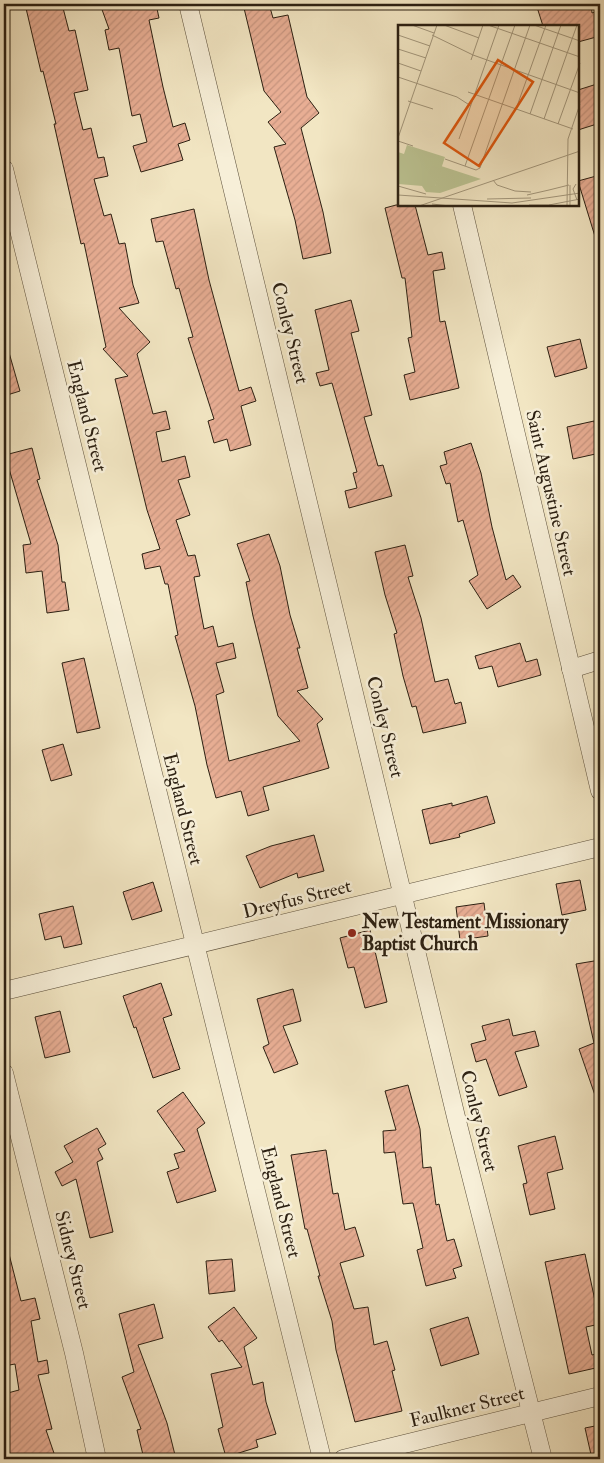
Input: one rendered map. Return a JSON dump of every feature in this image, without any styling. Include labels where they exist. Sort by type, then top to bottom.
[{"type":"street","name":"Conley Street","points":[[188,4],[456,1121],[542,1459]]},
{"type":"street","name":"England Street","points":[[4,168],[322,1459]]},
{"type":"street","name":"Saint Augustine Street","points":[[462,206],[600,791]]},
{"type":"street","points":[[571,669],[600,660]]},
{"type":"street","name":"Dreyfus Street","points":[[4,991],[600,847]]},
{"type":"street","name":"Sidney Street","points":[[4,1073],[74,1353],[97,1459]]},
{"type":"street","name":"Faulkner Street","points":[[343,1459],[600,1396]]},
{"type":"building","points":[[25,4],[62,4],[69,31],[75,30],[88,90],[74,93],[83,130],[91,128],[98,158],[104,157],[108,176],[94,179],[104,216],[111,214],[119,244],[125,243],[133,285],[139,303],[119,308],[150,342],[137,354],[153,414],[166,411],[170,429],[156,432],[162,462],[185,456],[190,477],[178,480],[190,515],[176,520],[188,556],[195,555],[200,576],[194,577],[204,629],[213,626],[218,647],[233,643],[236,658],[216,663],[224,692],[216,695],[229,761],[300,741],[278,716],[253,616],[246,582],[250,581],[237,544],[269,534],[280,566],[290,615],[300,648],[297,648],[308,688],[297,691],[323,719],[317,724],[329,768],[263,787],[269,810],[248,816],[241,791],[216,798],[195,706],[175,636],[178,635],[168,584],[165,584],[160,566],[145,569],[142,554],[160,549],[147,510],[115,379],[128,376],[103,349],[106,347],[84,243],[81,244],[54,124],[56,124],[43,71],[41,72]]},
{"type":"building","points":[[100,4],[156,4],[159,18],[149,20],[173,127],[185,123],[190,140],[178,144],[183,160],[141,172],[133,146],[147,142],[140,114],[132,116],[119,48],[109,50],[105,30],[109,29]]},
{"type":"building","points":[[243,4],[269,4],[273,18],[288,15],[307,97],[319,113],[301,128],[323,212],[331,253],[303,259],[295,220],[274,147],[286,144],[268,122],[281,112],[264,91]]},
{"type":"building","points":[[536,4],[591,4],[592,13],[600,10],[600,36],[579,42],[579,25],[543,25]]},
{"type":"building","points":[[600,83],[600,123],[579,130],[579,90]]},
{"type":"building","points":[[600,175],[600,243],[597,243],[579,181]]},
{"type":"building","points":[[396,205],[415,206],[428,255],[442,252],[445,269],[433,271],[440,322],[445,321],[459,388],[410,400],[404,375],[415,372],[408,338],[412,337],[405,278],[402,278],[385,208]]},
{"type":"building","points":[[194,209],[209,280],[239,391],[251,387],[256,401],[241,406],[251,445],[230,451],[227,439],[214,443],[208,421],[214,419],[188,338],[193,337],[179,288],[176,289],[163,241],[156,242],[151,219]]},
{"type":"building","points":[[351,300],[359,331],[351,333],[372,415],[364,417],[378,466],[383,465],[392,496],[349,508],[345,491],[357,488],[353,473],[357,472],[332,383],[320,386],[316,373],[329,370],[315,310]]},
{"type":"building","points":[[580,339],[587,368],[555,377],[547,347]]},
{"type":"building","points":[[8,349],[20,391],[4,396],[4,350]]},
{"type":"building","points":[[594,421],[600,453],[573,459],[567,427]]},
{"type":"building","points":[[471,443],[481,473],[492,527],[506,580],[513,575],[521,587],[487,609],[469,581],[478,575],[463,520],[458,522],[450,483],[446,484],[440,466],[447,464],[444,452]]},
{"type":"building","points":[[32,448],[40,479],[37,480],[58,545],[62,582],[65,582],[69,610],[47,613],[42,571],[26,573],[23,545],[31,544],[5,455]]},
{"type":"building","points":[[405,545],[413,576],[408,577],[421,618],[435,682],[448,679],[455,704],[461,702],[466,723],[423,733],[416,706],[412,707],[403,676],[394,634],[397,633],[385,595],[375,552]]},
{"type":"building","points":[[520,643],[526,662],[537,659],[541,675],[498,687],[492,666],[479,669],[475,656]]},
{"type":"building","points":[[84,658],[100,728],[77,733],[62,663]]},
{"type":"building","points":[[63,744],[72,775],[51,781],[42,750]]},
{"type":"building","points":[[487,796],[495,823],[459,834],[460,837],[430,844],[422,810],[452,803],[452,806]]},
{"type":"building","points":[[314,835],[324,871],[298,878],[297,873],[260,888],[246,856],[271,846]]},
{"type":"building","points":[[580,880],[586,910],[562,915],[556,884]]},
{"type":"building","points":[[153,882],[162,911],[132,920],[123,892]]},
{"type":"building","points":[[484,903],[488,936],[460,940],[456,907]]},
{"type":"building","points":[[73,906],[82,944],[64,948],[61,936],[45,940],[39,914]]},
{"type":"building","points":[[370,930],[387,1002],[365,1008],[354,967],[348,968],[340,938]]},
{"type":"building","points":[[600,960],[600,1103],[598,1104],[579,1049],[594,1043],[576,964]]},
{"type":"building","points":[[161,983],[172,1015],[163,1018],[180,1069],[153,1078],[136,1027],[134,1028],[123,996]]},
{"type":"building","points":[[293,989],[301,1021],[283,1026],[298,1064],[274,1073],[263,1047],[269,1044],[257,999]]},
{"type":"building","points":[[60,1011],[70,1052],[45,1058],[35,1017]]},
{"type":"building","points":[[509,1019],[513,1036],[535,1031],[539,1046],[515,1052],[527,1087],[499,1096],[486,1059],[476,1062],[471,1044],[486,1040],[482,1026]]},
{"type":"building","points":[[408,1085],[420,1129],[423,1168],[431,1167],[436,1205],[439,1204],[447,1241],[454,1239],[462,1266],[453,1269],[456,1278],[426,1286],[417,1250],[423,1248],[413,1203],[403,1204],[395,1152],[384,1153],[383,1131],[396,1130],[385,1091]]},
{"type":"building","points":[[183,1092],[205,1123],[197,1129],[216,1191],[177,1203],[167,1172],[179,1168],[174,1154],[185,1151],[157,1111]]},
{"type":"building","points":[[97,1128],[106,1144],[98,1149],[103,1159],[97,1162],[113,1232],[90,1238],[76,1179],[62,1186],[55,1172],[73,1162],[64,1146]]},
{"type":"building","points":[[555,1136],[563,1169],[547,1173],[555,1209],[530,1215],[523,1184],[527,1183],[518,1146]]},
{"type":"building","points":[[326,1150],[333,1194],[338,1193],[345,1230],[355,1227],[364,1256],[340,1263],[354,1309],[368,1307],[374,1345],[387,1341],[395,1370],[392,1371],[402,1411],[355,1422],[336,1350],[332,1321],[318,1276],[320,1276],[307,1229],[305,1229],[291,1155]]},
{"type":"building","points":[[9,1254],[21,1301],[35,1298],[40,1319],[31,1321],[38,1362],[47,1360],[49,1373],[38,1375],[52,1429],[46,1430],[56,1459],[4,1459],[4,1394],[19,1390],[15,1364],[4,1366],[4,1255]]},
{"type":"building","points":[[585,1254],[600,1324],[586,1327],[592,1355],[600,1353],[600,1367],[569,1374],[545,1262]]},
{"type":"building","points":[[232,1259],[235,1291],[209,1294],[206,1261]]},
{"type":"building","points":[[154,1304],[163,1338],[138,1345],[167,1423],[176,1459],[144,1459],[137,1430],[141,1429],[122,1377],[134,1372],[119,1314]]},
{"type":"building","points":[[234,1307],[257,1338],[244,1347],[253,1385],[263,1382],[266,1402],[276,1434],[256,1440],[258,1447],[226,1457],[218,1429],[223,1427],[211,1374],[242,1367],[222,1340],[219,1342],[208,1327]]},
{"type":"building","points":[[468,1317],[479,1354],[441,1366],[430,1329]]},
{"type":"building","points":[[600,1425],[600,1459],[592,1459],[585,1428]]},
{"type":"place","name":"New Testament Missionary Baptist Church","points":[[352,933]]}]
